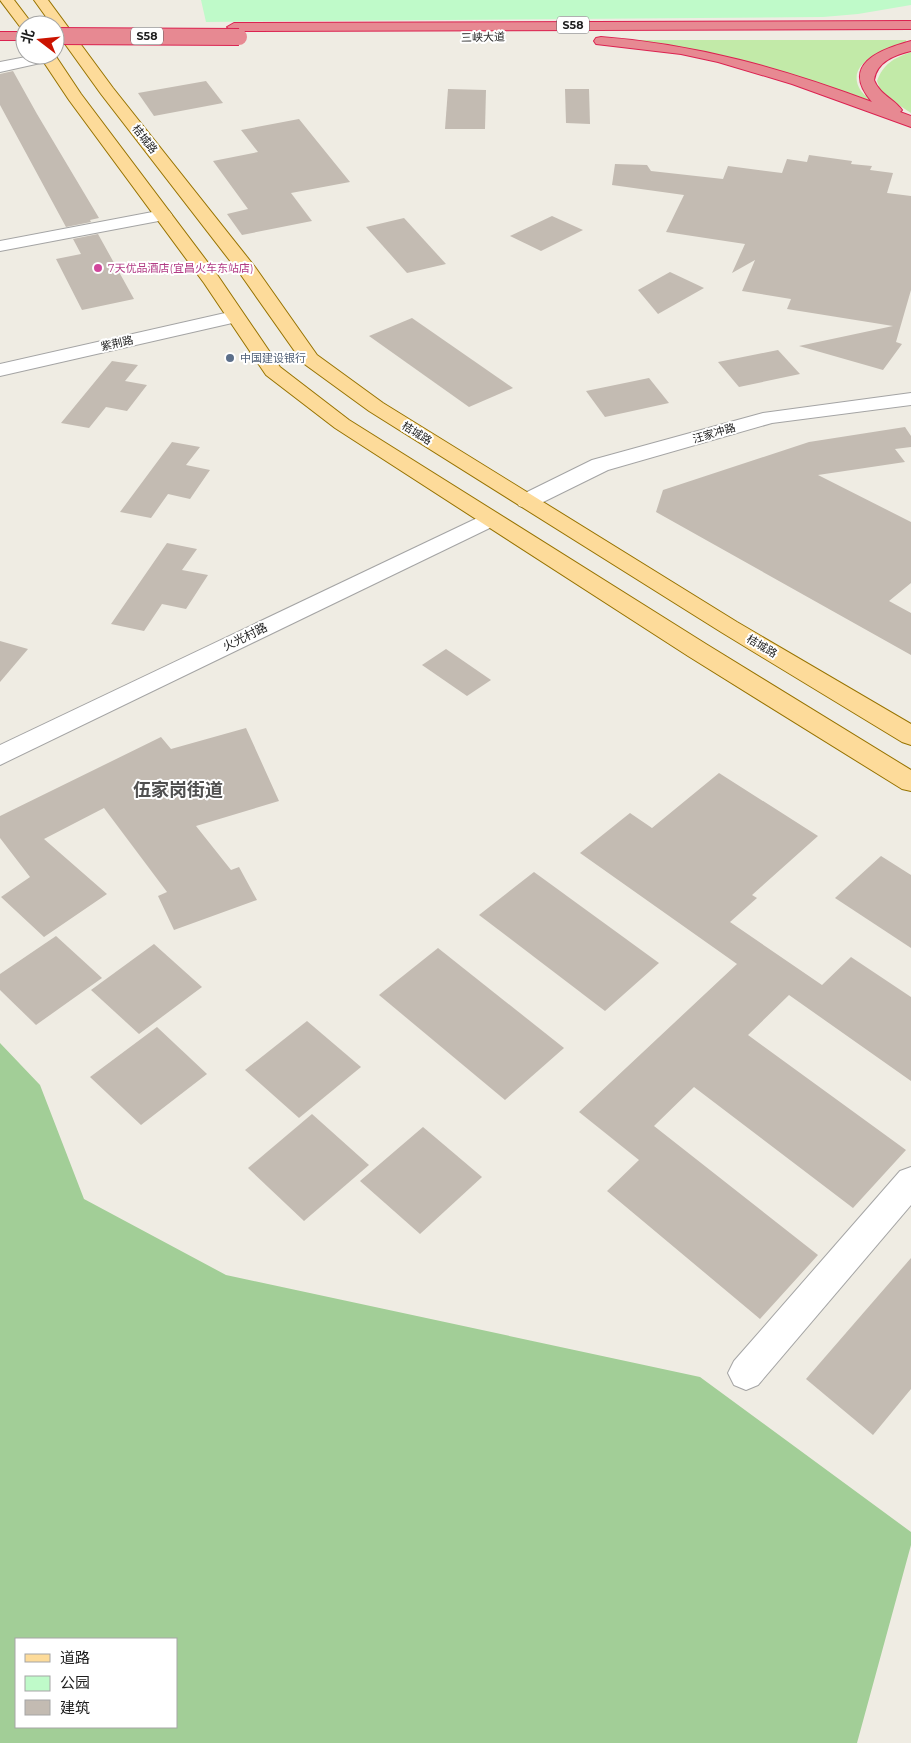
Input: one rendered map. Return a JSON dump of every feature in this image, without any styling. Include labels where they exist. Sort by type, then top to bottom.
[{"type":"highway","points":[[816,26],[911,13]]},
{"type":"highway","name":"三峡大道","points":[[65,36],[237,32],[911,25]]},
{"type":"highway","points":[[0,27],[15,26]]},
{"type":"highway","name":"三峡大道","points":[[65,27],[487,38],[560,35],[911,35]]},
{"type":"highway","points":[[0,36],[15,36]]},
{"type":"highway","points":[[487,38],[616,42],[670,47],[715,56],[798,80],[911,122]]},
{"type":"highway","points":[[911,46],[895,49],[877,57],[867,69],[866,81],[880,101],[911,118]]},
{"type":"main road","points":[[7,0],[17,15]]},
{"type":"main road","name":"桔城路","points":[[41,0],[107,91],[248,271],[310,359],[376,407],[730,627],[911,736]]},
{"type":"main road","points":[[54,65],[75,97],[211,280],[273,371],[342,424],[696,650],[911,782]]},
{"type":"street","points":[[0,67],[15,64]]},
{"type":"street","points":[[0,246],[163,215]]},
{"type":"street","name":"紫荆路","points":[[0,370],[234,316]]},
{"type":"street","name":"汪家冲路","points":[[527,501],[600,465],[770,417],[911,399]]},
{"type":"street","name":"火光村路","points":[[0,756],[490,519]]},
{"type":"street","points":[[746,1373],[911,1181]]},
{"type":"green space","points":[[201,0],[911,0],[911,5],[858,14],[823,17],[206,22]]},
{"type":"green space","points":[[629,40],[906,40],[907,43],[880,53],[862,64],[858,72],[857,81],[861,91],[875,105],[813,82],[724,57]]},
{"type":"green space","points":[[911,52],[911,113],[882,94],[877,81],[882,70],[890,62]]},
{"type":"green space","points":[[0,1043],[40,1085],[84,1199],[226,1275],[700,1377],[911,1532],[911,1545],[857,1743],[0,1743]]},
{"type":"building","points":[[13,71],[99,218],[90,220],[91,222],[66,227],[0,105],[0,74]]},
{"type":"building","points":[[206,81],[223,103],[154,116],[138,93]]},
{"type":"building","points":[[448,89],[486,90],[485,129],[445,129]]},
{"type":"building","points":[[565,89],[589,89],[590,124],[566,123]]},
{"type":"building","points":[[299,119],[350,182],[291,193],[312,221],[242,235],[227,214],[248,209],[213,161],[258,152],[241,130]]},
{"type":"building","points":[[809,155],[852,161],[851,164],[872,166],[870,170],[893,173],[887,193],[911,196],[911,290],[896,342],[902,344],[883,370],[799,346],[893,326],[787,309],[791,299],[742,291],[755,260],[732,273],[745,244],[666,232],[684,195],[612,185],[615,164],[647,165],[651,171],[723,179],[728,166],[782,173],[787,159],[807,162]]},
{"type":"building","points":[[552,216],[583,230],[541,251],[510,236]]},
{"type":"building","points":[[404,218],[446,264],[407,273],[366,227]]},
{"type":"building","points":[[98,234],[134,299],[82,310],[56,259],[81,254],[73,239]]},
{"type":"building","points":[[670,272],[704,288],[658,314],[638,290]]},
{"type":"building","points":[[412,318],[513,388],[469,407],[369,336]]},
{"type":"building","points":[[778,350],[800,374],[739,387],[718,362]]},
{"type":"building","points":[[112,361],[138,365],[125,381],[147,385],[127,411],[106,407],[89,428],[61,423]]},
{"type":"building","points":[[649,378],[669,403],[605,417],[586,391]]},
{"type":"building","points":[[905,427],[911,436],[911,447],[895,449],[905,462],[818,475],[911,522],[911,583],[889,601],[911,613],[911,655],[656,512],[663,490],[809,442]]},
{"type":"building","points":[[172,442],[200,447],[186,465],[210,470],[190,499],[168,494],[151,518],[120,512]]},
{"type":"building","points":[[167,543],[197,549],[182,570],[208,575],[186,609],[162,604],[144,631],[111,624]]},
{"type":"building","points":[[0,641],[28,649],[0,682]]},
{"type":"building","points":[[446,649],[491,680],[467,696],[422,665]]},
{"type":"building","points":[[246,728],[279,801],[196,826],[231,870],[239,867],[257,900],[174,930],[158,896],[167,892],[104,808],[44,839],[107,894],[44,937],[1,897],[30,877],[0,838],[0,816],[161,737],[171,749]]},
{"type":"building","points":[[719,773],[818,836],[752,895],[757,898],[730,922],[822,985],[851,957],[911,997],[911,1081],[789,995],[748,1035],[906,1150],[853,1208],[694,1087],[654,1126],[818,1255],[760,1319],[607,1191],[639,1160],[579,1112],[737,964],[580,853],[630,813],[652,828]]},
{"type":"building","points":[[881,856],[911,875],[911,948],[835,898]]},
{"type":"building","points":[[534,872],[659,963],[605,1011],[479,915]]},
{"type":"building","points":[[56,936],[102,978],[36,1025],[0,990],[0,974]]},
{"type":"building","points":[[154,944],[202,987],[139,1034],[91,990]]},
{"type":"building","points":[[438,948],[564,1048],[505,1100],[379,995]]},
{"type":"building","points":[[307,1021],[361,1067],[299,1118],[245,1070]]},
{"type":"building","points":[[157,1027],[207,1074],[141,1125],[90,1077]]},
{"type":"building","points":[[312,1114],[369,1165],[304,1221],[248,1168]]},
{"type":"building","points":[[423,1127],[482,1177],[420,1234],[360,1181]]},
{"type":"building","points":[[911,1258],[911,1389],[873,1435],[806,1379]]},
{"type":"place","name":"7天优品酒店(宜昌火车东站店)","points":[[98,268]]},
{"type":"place","name":"中国建设银行","points":[[230,358]]},
{"type":"district","name":"伍家岗街道","points":[[178,790]]}]
